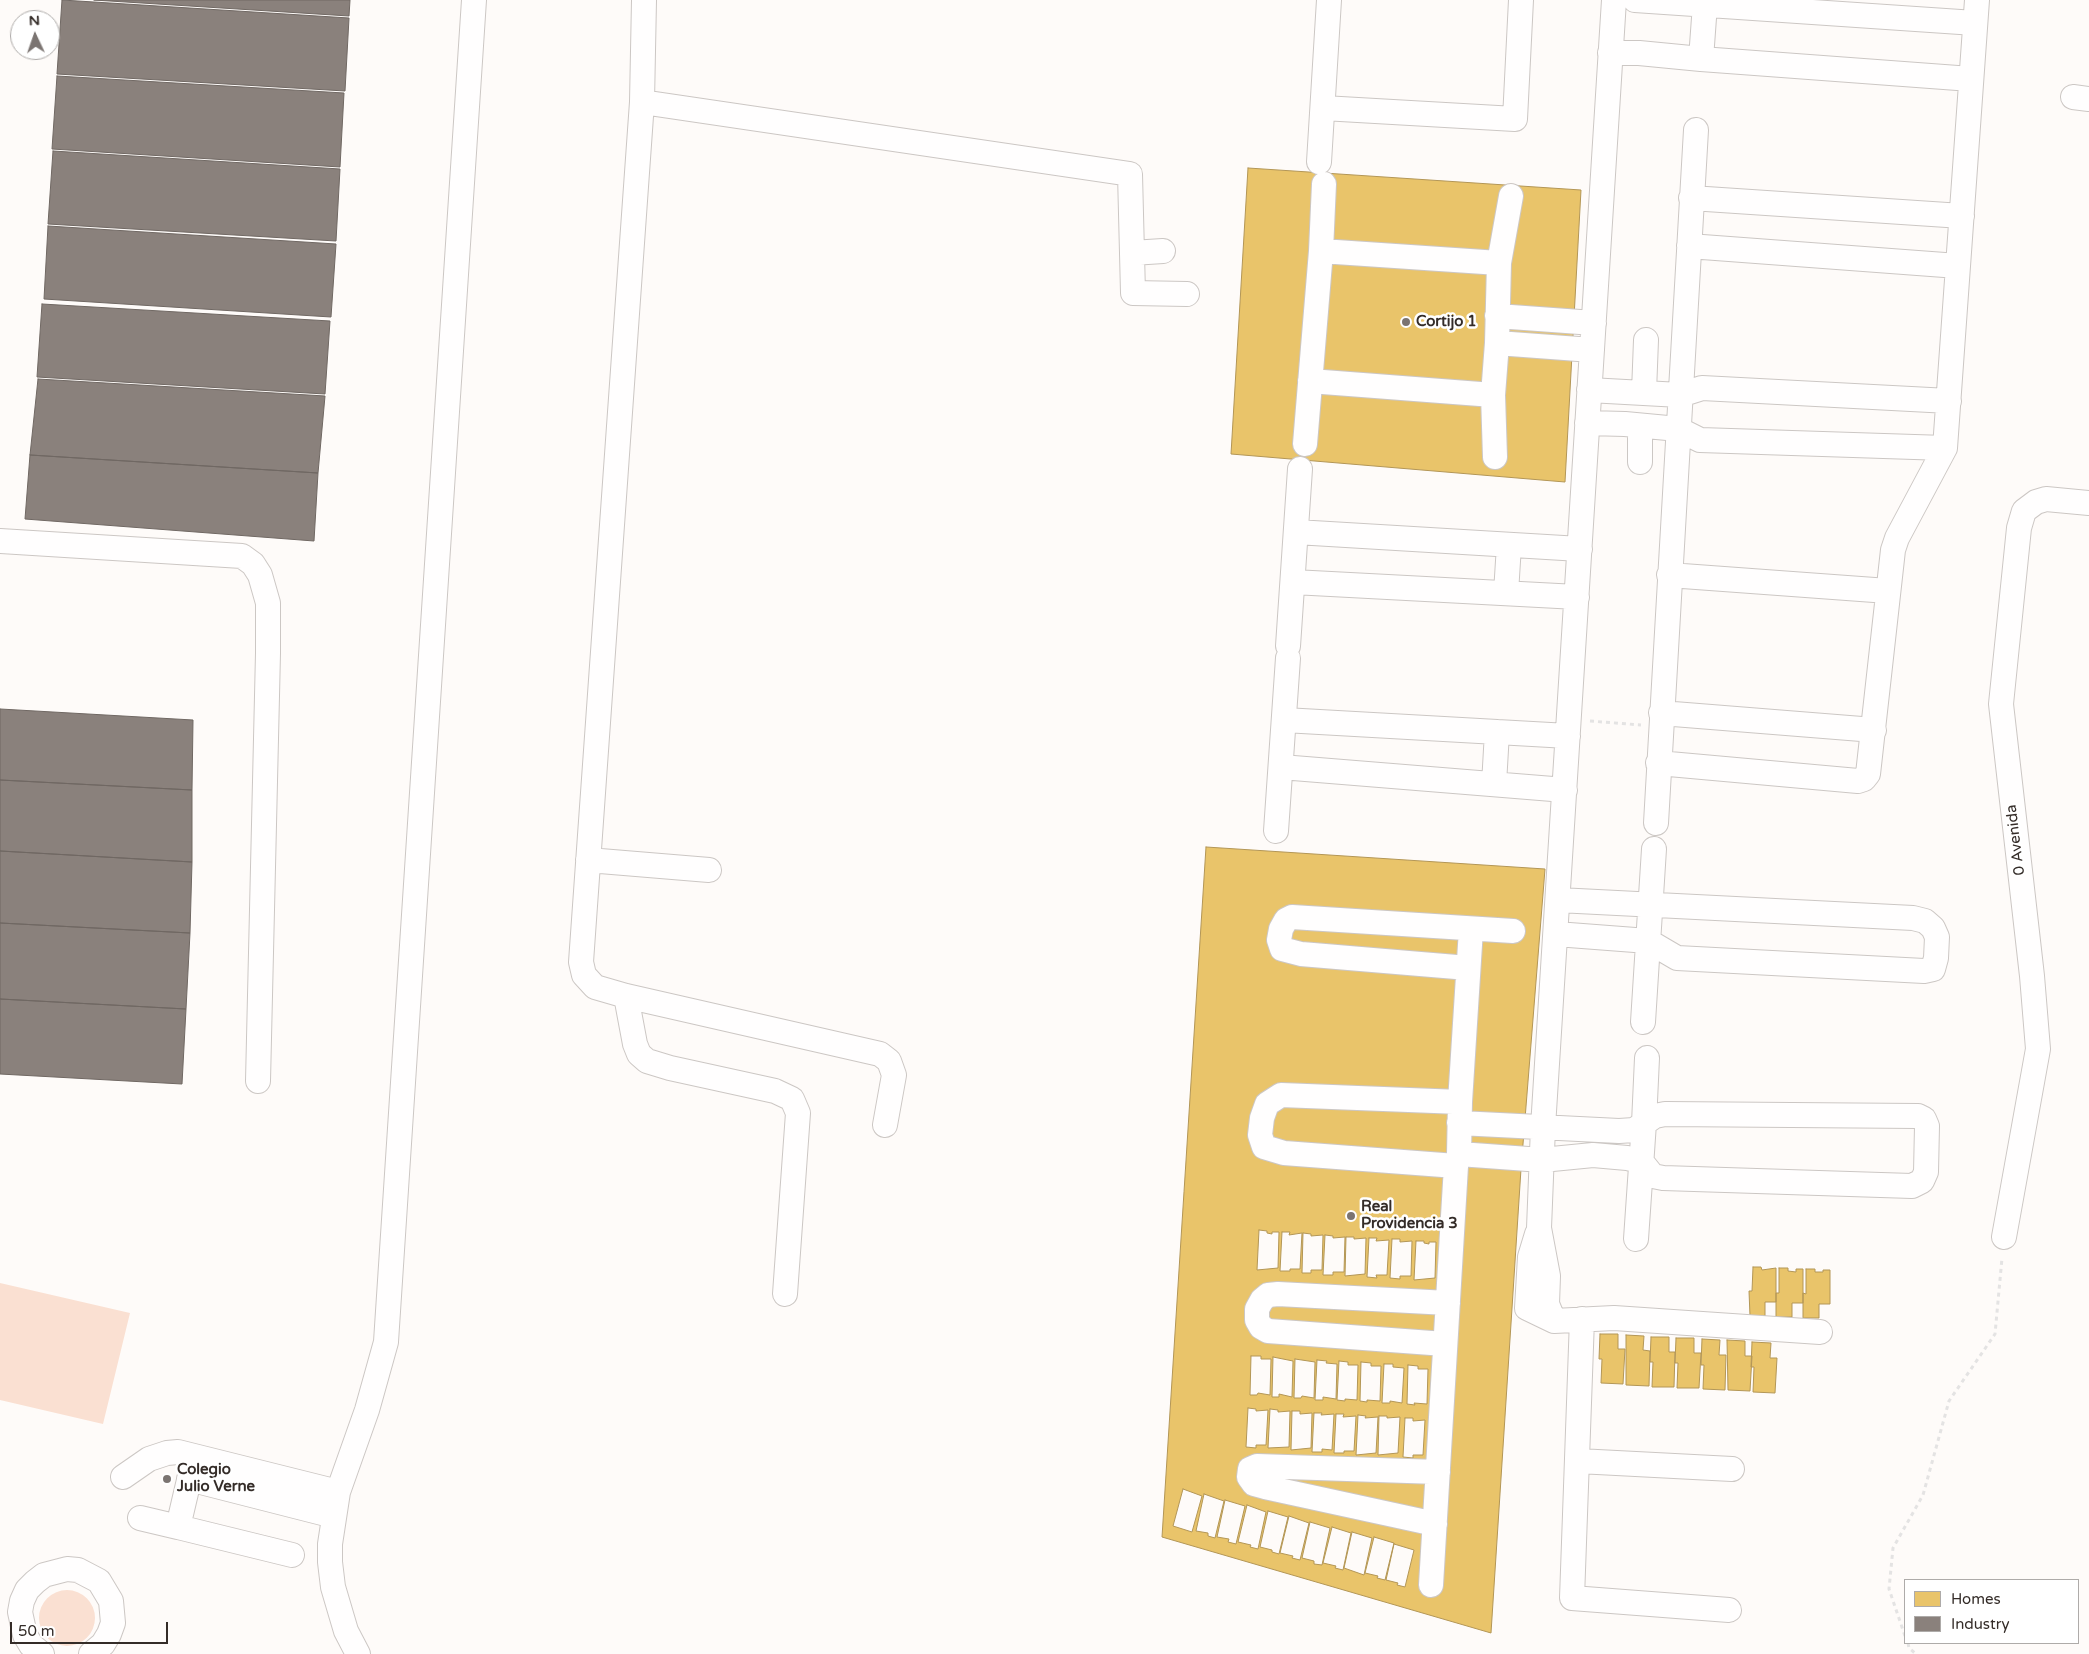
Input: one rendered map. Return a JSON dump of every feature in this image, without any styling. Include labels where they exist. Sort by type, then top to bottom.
[{"type":"street","points":[[358,1654],[346,1631],[333,1587],[330,1562],[338,1492],[367,1410],[386,1342],[474,0]]},
{"type":"street","points":[[644,0],[642,102],[581,962],[584,975],[595,987],[626,996],[880,1054],[889,1061],[894,1074],[885,1124]]},
{"type":"street","points":[[1305,444],[1321,251],[1323,108],[1329,0]]},
{"type":"street","points":[[1323,108],[1515,119],[1521,0]]},
{"type":"street","points":[[1614,0],[1543,1127],[1539,1228],[1548,1276],[1546,1304],[1554,1321],[1582,1318],[1629,1318],[1676,1323],[1820,1332]]},
{"type":"street","points":[[1635,0],[1705,4],[1976,11],[1945,448],[1897,538],[1893,550],[1868,774],[1864,779],[1858,781],[1658,763]]},
{"type":"street","points":[[1701,59],[1705,4]]},
{"type":"street","points":[[1610,53],[1639,53],[1971,79]]},
{"type":"street","points":[[642,102],[1130,174],[1133,293],[1187,294]]},
{"type":"street","points":[[1656,823],[1696,130]]},
{"type":"street","points":[[1495,457],[1493,395],[1497,343],[1499,263],[1511,196]]},
{"type":"street","points":[[1691,198],[1962,216]]},
{"type":"street","points":[[1689,246],[1958,266]]},
{"type":"street","points":[[1321,251],[1499,263]]},
{"type":"street","points":[[1132,253],[1163,252]]},
{"type":"street","points":[[1498,316],[1594,323]]},
{"type":"street","points":[[1644,392],[1646,340]]},
{"type":"street","points":[[1497,343],[1592,350]]},
{"type":"street","points":[[1310,381],[1493,395]]},
{"type":"street","points":[[1589,390],[1680,395],[1702,388],[1949,401]]},
{"type":"street","points":[[1587,423],[1678,429],[1700,440],[1945,448]]},
{"type":"street","points":[[1640,426],[1640,462]]},
{"type":"street","points":[[1276,831],[1300,468]]},
{"type":"street","name":"0 Avenida","points":[[2004,1237],[2038,1050],[2032,976],[2001,704],[2020,520],[2024,511],[2041,500],[2089,503]]},
{"type":"street","points":[[1296,532],[1580,550]]},
{"type":"street","points":[[0,541],[242,556],[253,564],[260,575],[268,603],[268,653],[258,1081]]},
{"type":"street","points":[[1506,593],[1509,545]]},
{"type":"street","points":[[1669,575],[1888,591]]},
{"type":"street","points":[[1293,582],[1577,597]]},
{"type":"street","points":[[1284,720],[1497,732],[1569,728]]},
{"type":"street","points":[[1661,720],[1874,730]]},
{"type":"street","points":[[1494,784],[1497,732]]},
{"type":"street","points":[[1280,767],[1565,790]]},
{"type":"street","points":[[1643,1022],[1654,849]]},
{"type":"street","points":[[588,860],[709,870]]},
{"type":"street","points":[[1556,934],[1648,941],[1677,958],[1924,971],[1933,970],[1936,958],[1937,937],[1933,928],[1925,921],[1913,918],[1558,900]]},
{"type":"street","points":[[1468,968],[1300,954],[1282,949],[1279,940],[1281,929],[1286,920],[1292,917],[1513,931]]},
{"type":"street","points":[[1431,1585],[1471,929]]},
{"type":"street","points":[[626,996],[635,1044],[639,1054],[647,1061],[670,1068],[775,1091],[792,1099],[798,1113],[784,1294]]},
{"type":"street","points":[[1636,1239],[1647,1058]]},
{"type":"street","points":[[1281,1095],[1459,1112],[1543,1127],[1634,1130],[1655,1116],[1665,1114],[1918,1116],[1924,1119],[1927,1126],[1926,1172],[1922,1181],[1912,1186],[1663,1178],[1653,1176],[1641,1161],[1593,1155],[1542,1160],[1457,1160],[1284,1154],[1264,1147],[1260,1135],[1262,1118],[1267,1104],[1281,1095]]},
{"type":"street","points":[[1445,1344],[1268,1331],[1261,1327],[1257,1320],[1257,1309],[1262,1300],[1268,1295],[1278,1294],[1448,1303]]},
{"type":"street","points":[[1582,1318],[1572,1598],[1729,1610]]},
{"type":"street","points":[[123,1477],[139,1464],[158,1455],[178,1452],[192,1468],[334,1516]]},
{"type":"street","points":[[1578,1461],[1732,1469]]},
{"type":"street","points":[[1435,1524],[1265,1487],[1254,1484],[1249,1477],[1250,1468],[1257,1466],[1438,1472]]},
{"type":"street","points":[[192,1468],[338,1492]]},
{"type":"street","points":[[178,1528],[192,1468]]},
{"type":"street","points":[[140,1518],[292,1555]]},
{"type":"street","points":[[42,1654],[31,1645],[25,1635],[20,1612],[22,1601],[27,1590],[35,1582],[55,1570],[67,1569],[78,1570],[99,1581],[111,1601],[113,1623],[109,1634],[103,1644],[91,1654]]},
{"type":"path","points":[[1569,728],[1661,720]]},
{"type":"path","points":[[1904,1633],[1889,1589],[1893,1548],[1923,1495],[1949,1401],[1995,1334],[2004,1237]]},
{"type":"path","points":[[1908,1644],[1916,1654]]},
{"type":"shaded area","points":[[0,1283],[130,1313],[103,1424],[0,1400]]},
{"type":"shaded area","points":[[61,1590],[73,1590],[83,1594],[91,1602],[95,1618],[91,1634],[83,1642],[73,1646],[61,1646],[51,1642],[43,1634],[39,1624],[39,1612],[43,1602],[51,1594]]},
{"type":"building: Homes","name":"Cortijo 1","points":[[1248,168],[1581,190],[1565,482],[1231,454]]},
{"type":"building: Homes","name":"Real Providencia 3","points":[[1206,847],[1545,869],[1521,1169],[1491,1633],[1162,1537]]},
{"type":"building: Homes","points":[[1259,1230],[1272,1234],[1272,1232],[1279,1232],[1278,1268],[1257,1270]]},
{"type":"building: Homes","points":[[1282,1232],[1290,1232],[1289,1235],[1302,1233],[1300,1269],[1280,1271]]},
{"type":"building: Homes","points":[[1303,1233],[1311,1234],[1311,1236],[1323,1235],[1322,1270],[1311,1270],[1311,1273],[1302,1273]]},
{"type":"building: Homes","points":[[1325,1235],[1333,1236],[1333,1238],[1345,1237],[1344,1272],[1333,1272],[1333,1275],[1323,1275]]},
{"type":"building: Homes","points":[[1346,1237],[1354,1237],[1354,1239],[1366,1238],[1365,1274],[1345,1276]]},
{"type":"building: Homes","points":[[1369,1238],[1377,1238],[1376,1241],[1389,1240],[1387,1275],[1376,1275],[1377,1278],[1367,1277]]},
{"type":"building: Homes","points":[[1392,1239],[1400,1239],[1400,1242],[1412,1241],[1411,1276],[1400,1276],[1400,1279],[1390,1278]]},
{"type":"building: Homes","points":[[1416,1241],[1424,1241],[1424,1243],[1429,1244],[1429,1242],[1436,1242],[1435,1278],[1414,1280]]},
{"type":"building: Homes","points":[[1753,1267],[1761,1267],[1762,1270],[1776,1268],[1776,1302],[1765,1302],[1765,1316],[1750,1316],[1749,1291],[1752,1291]]},
{"type":"building: Homes","points":[[1779,1268],[1788,1268],[1788,1271],[1796,1272],[1796,1269],[1803,1269],[1803,1303],[1792,1303],[1792,1317],[1776,1317],[1776,1293],[1779,1293]]},
{"type":"building: Homes","points":[[1806,1269],[1815,1269],[1815,1272],[1830,1270],[1830,1304],[1819,1304],[1819,1318],[1803,1318],[1803,1293],[1806,1294]]},
{"type":"building: Homes","points":[[1600,1334],[1618,1334],[1618,1349],[1625,1349],[1623,1384],[1601,1383],[1602,1359],[1599,1359]]},
{"type":"building: Homes","points":[[1626,1335],[1644,1336],[1643,1350],[1650,1351],[1649,1386],[1626,1385]]},
{"type":"building: Homes","points":[[1651,1337],[1669,1337],[1669,1352],[1675,1352],[1674,1387],[1652,1387]]},
{"type":"building: Homes","points":[[1676,1338],[1694,1338],[1694,1353],[1701,1353],[1699,1388],[1677,1388]]},
{"type":"building: Homes","points":[[1702,1339],[1720,1340],[1719,1355],[1726,1355],[1725,1390],[1703,1389],[1704,1365],[1701,1365]]},
{"type":"building: Homes","points":[[1727,1340],[1745,1341],[1745,1356],[1752,1356],[1750,1391],[1728,1390]]},
{"type":"building: Homes","points":[[1752,1342],[1771,1343],[1770,1358],[1777,1358],[1775,1393],[1753,1392]]},
{"type":"building: Homes","points":[[1251,1356],[1271,1359],[1270,1395],[1258,1393],[1257,1395],[1250,1395]]},
{"type":"building: Homes","points":[[1273,1357],[1293,1361],[1292,1397],[1279,1394],[1279,1397],[1272,1397]]},
{"type":"building: Homes","points":[[1295,1359],[1315,1362],[1314,1398],[1302,1396],[1301,1398],[1294,1398]]},
{"type":"building: Homes","points":[[1317,1360],[1337,1364],[1336,1399],[1323,1397],[1323,1400],[1315,1400]]},
{"type":"building: Homes","points":[[1339,1361],[1348,1362],[1348,1365],[1358,1365],[1357,1400],[1337,1400]]},
{"type":"building: Homes","points":[[1361,1362],[1371,1363],[1371,1366],[1381,1366],[1380,1401],[1360,1401]]},
{"type":"building: Homes","points":[[1384,1364],[1393,1364],[1393,1367],[1404,1368],[1402,1403],[1390,1401],[1390,1403],[1382,1403]]},
{"type":"building: Homes","points":[[1408,1365],[1418,1366],[1418,1369],[1428,1369],[1427,1404],[1407,1404]]},
{"type":"building: Homes","points":[[1248,1408],[1256,1409],[1256,1411],[1268,1410],[1266,1445],[1256,1445],[1256,1448],[1246,1447]]},
{"type":"building: Homes","points":[[1270,1409],[1278,1410],[1278,1412],[1290,1411],[1289,1447],[1268,1448]]},
{"type":"building: Homes","points":[[1292,1411],[1300,1411],[1300,1414],[1312,1413],[1311,1448],[1291,1450]]},
{"type":"building: Homes","points":[[1314,1413],[1322,1413],[1321,1415],[1334,1414],[1332,1450],[1322,1449],[1322,1452],[1312,1452]]},
{"type":"building: Homes","points":[[1336,1414],[1344,1414],[1343,1417],[1356,1416],[1354,1451],[1334,1453]]},
{"type":"building: Homes","points":[[1358,1415],[1366,1416],[1365,1418],[1378,1417],[1376,1453],[1356,1455]]},
{"type":"building: Homes","points":[[1379,1416],[1387,1416],[1387,1418],[1400,1417],[1398,1453],[1378,1455]]},
{"type":"building: Homes","points":[[1405,1418],[1413,1418],[1413,1421],[1425,1420],[1423,1455],[1413,1455],[1413,1458],[1403,1457]]},
{"type":"building: Homes","points":[[1183,1489],[1202,1496],[1192,1532],[1173,1526]]},
{"type":"building: Homes","points":[[1204,1494],[1224,1501],[1215,1538],[1208,1536],[1208,1533],[1196,1531]]},
{"type":"building: Homes","points":[[1225,1500],[1245,1506],[1236,1544],[1228,1542],[1229,1539],[1217,1537]]},
{"type":"building: Homes","points":[[1247,1505],[1266,1512],[1258,1549],[1238,1542]]},
{"type":"building: Homes","points":[[1268,1511],[1288,1517],[1279,1554],[1260,1547]]},
{"type":"building: Homes","points":[[1289,1516],[1309,1523],[1300,1560],[1280,1553]]},
{"type":"building: Homes","points":[[1310,1522],[1330,1528],[1322,1565],[1314,1564],[1314,1561],[1302,1558]]},
{"type":"building: Homes","points":[[1332,1527],[1351,1533],[1343,1570],[1323,1563]]},
{"type":"building: Homes","points":[[1352,1532],[1372,1538],[1364,1575],[1344,1568]]},
{"type":"building: Homes","points":[[1374,1537],[1394,1543],[1385,1580],[1365,1573]]},
{"type":"building: Homes","points":[[1394,1544],[1414,1550],[1405,1587],[1386,1580]]},
{"type":"building: Industry","points":[[62,0],[349,18],[345,91],[57,74],[58,60],[60,60]]},
{"type":"building: Industry","points":[[94,0],[350,0],[349,16]]},
{"type":"building: Industry","points":[[57,76],[344,93],[340,167],[52,149]]},
{"type":"building: Industry","points":[[53,151],[340,169],[336,241],[48,224]]},
{"type":"building: Industry","points":[[48,226],[336,244],[331,317],[44,299]]},
{"type":"building: Industry","points":[[42,304],[330,321],[325,394],[37,377]]},
{"type":"building: Industry","points":[[38,379],[325,396],[318,473],[30,455]]},
{"type":"building: Industry","points":[[30,455],[318,473],[314,541],[25,519]]},
{"type":"building: Industry","points":[[0,709],[193,720],[192,790],[0,780]]},
{"type":"building: Industry","points":[[0,780],[192,790],[192,862],[0,851]]},
{"type":"building: Industry","points":[[0,851],[192,862],[190,933],[0,923]]},
{"type":"building: Industry","points":[[0,923],[190,933],[186,1009],[0,999]]},
{"type":"building: Industry","points":[[0,999],[186,1009],[182,1084],[0,1074]]},
{"type":"place","name":"Cortijo 1","points":[[1406,322]]},
{"type":"place","name":"Real Providencia 3","points":[[1351,1216]]},
{"type":"place","name":"Colegio Julio Verne","points":[[167,1479]]}]
